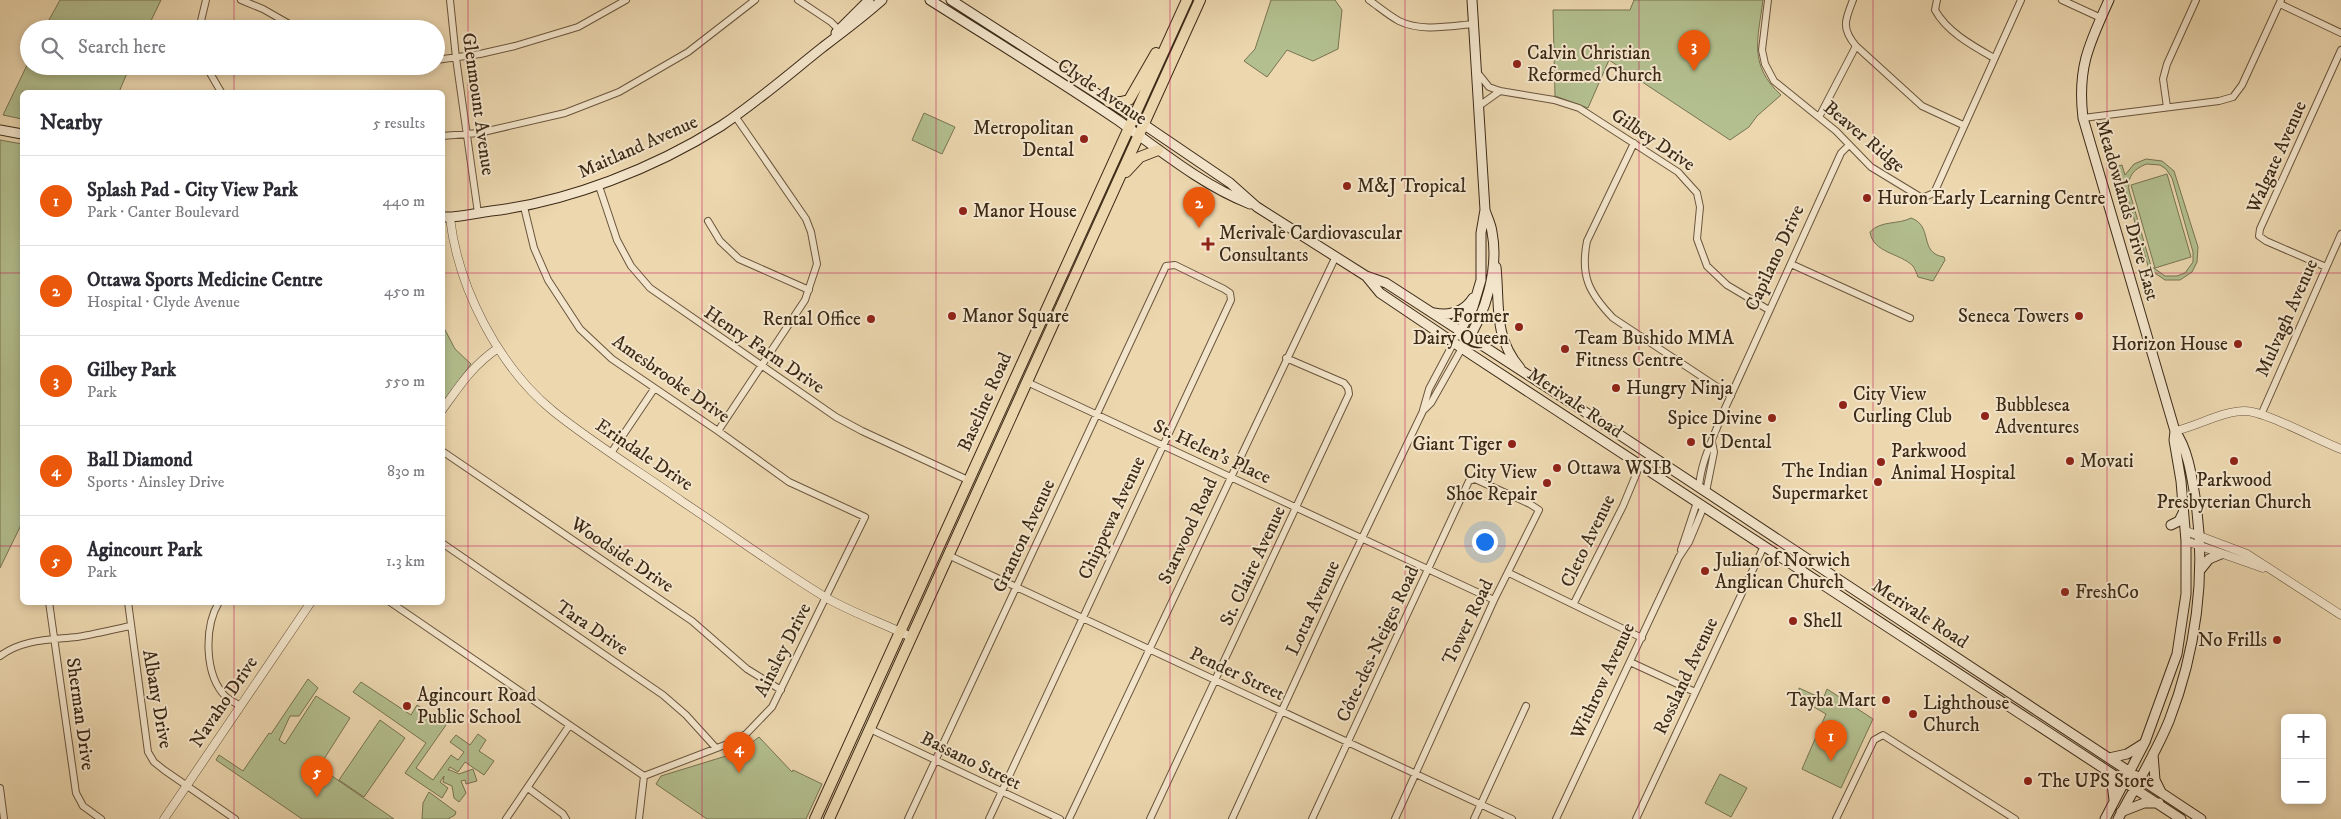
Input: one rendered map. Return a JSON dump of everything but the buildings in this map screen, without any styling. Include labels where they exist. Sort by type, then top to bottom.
[{"type":"main road","name":"Maitland Avenue","points":[[840,32],[869,0]]},
{"type":"main road","name":"Maitland Avenue","points":[[446,218],[524,207],[599,186],[692,142],[735,116],[882,0]]},
{"type":"main road","name":"Clyde Avenue","points":[[930,0],[1229,195],[1257,207],[1366,276],[1386,283],[1469,338]]},
{"type":"main road","name":"Clyde Avenue","points":[[951,0],[1143,124],[1230,183],[1257,207]]},
{"type":"main road","name":"Baseline Road","points":[[815,819],[1187,0]]},
{"type":"main road","name":"Baseline Road","points":[[829,819],[1200,0]]},
{"type":"main road","points":[[1472,0],[1485,210],[1492,231],[1501,334],[1509,354],[1525,374]]},
{"type":"main road","name":"Meadowlands Drive East","points":[[2105,819],[2145,742],[2177,654],[2186,594],[2186,531],[2174,440],[2175,431],[2083,118],[2080,96],[2081,76],[2090,43],[2109,0]]},
{"type":"main road","points":[[974,28],[985,22]]},
{"type":"main road","points":[[1109,102],[1121,102],[1131,97],[1176,23]]},
{"type":"main road","points":[[0,130],[20,134]]},
{"type":"main road","points":[[1117,182],[1140,156],[1158,150]]},
{"type":"main road","points":[[1454,342],[1479,290],[1481,273],[1480,233],[1485,210]]},
{"type":"main road","points":[[1462,348],[1480,316],[1488,296],[1493,245]]},
{"type":"main road","name":"Clyde Avenue","points":[[1366,276],[1380,293],[1462,348]]},
{"type":"main road","points":[[1429,312],[1445,314],[1455,312],[1466,306],[1479,290]]},
{"type":"main road","points":[[1043,317],[1053,322]]},
{"type":"main road","name":"Merivale Road","points":[[1469,338],[1703,489],[2201,819]]},
{"type":"main road","name":"Merivale Road","points":[[1462,348],[2181,819]]},
{"type":"main road","name":"Meadowlands Drive East","points":[[2119,816],[2168,722],[2181,685],[2190,648],[2201,569],[2200,546],[2192,478],[2181,438],[2175,431]]},
{"type":"main road","points":[[2171,526],[2179,521],[2184,510]]},
{"type":"main road","points":[[2201,569],[2209,559],[2221,554]]},
{"type":"main road","points":[[1886,625],[1895,616]]},
{"type":"main road","points":[[2109,758],[2127,754],[2145,742]]},
{"type":"main road","points":[[2153,753],[2154,775],[2161,792]]},
{"type":"main road","points":[[2104,767],[2112,784],[2115,796],[2113,803]]},
{"type":"main road","points":[[2119,816],[2144,803],[2158,803]]},
{"type":"street","points":[[201,20],[206,0]]},
{"type":"street","points":[[241,0],[264,9],[283,20]]},
{"type":"street","name":"Glenmount Avenue","points":[[450,0],[456,58],[478,212]]},
{"type":"street","points":[[445,59],[515,46],[578,26],[626,0]]},
{"type":"street","points":[[445,136],[467,135],[565,113],[619,92],[688,52],[755,0]]},
{"type":"street","points":[[798,0],[831,22],[840,32]]},
{"type":"street","points":[[1369,0],[1397,20],[1407,24],[1443,27],[1474,24]]},
{"type":"street","name":"Beaver Ridge","points":[[1768,0],[1762,42],[1765,64],[1774,81],[1819,117],[1871,167],[1899,186],[1922,198],[1929,197],[1934,193],[1963,125],[2021,0]]},
{"type":"street","points":[[1854,0],[1848,8],[1845,22],[1848,36],[1856,46],[1922,106],[1963,125]]},
{"type":"street","points":[[1937,0],[1935,10],[1939,18],[1967,42],[1994,58]]},
{"type":"street","points":[[2062,0],[2101,18]]},
{"type":"street","points":[[2167,107],[2163,79],[2167,64],[2196,0]]},
{"type":"street","points":[[2083,118],[2219,101],[2233,97],[2242,85],[2280,2],[2341,32]]},
{"type":"street","points":[[1819,117],[1856,46]]},
{"type":"street","name":"Walgate Avenue","points":[[2326,268],[2259,236],[2341,50]]},
{"type":"street","name":"Gilbey Drive","points":[[1477,72],[1489,87],[1500,91],[1554,100],[1579,108],[1678,172],[1697,193],[1700,208],[1697,239],[1707,266],[1727,285],[1769,310]]},
{"type":"street","points":[[211,75],[220,90]]},
{"type":"street","points":[[1479,106],[1500,91]]},
{"type":"street","points":[[718,430],[804,300],[817,264],[811,232],[806,219],[735,116]]},
{"type":"street","points":[[1634,143],[1587,241],[1584,255],[1587,283],[1597,301],[1613,318],[1731,396]]},
{"type":"street","name":"Capilano Drive","points":[[1700,504],[1707,449],[1712,442],[1769,310],[1841,153],[1849,145]]},
{"type":"street","name":"Henry Farm Drive","points":[[599,186],[617,240],[632,266],[650,288],[760,365],[862,431],[970,481]]},
{"type":"street","name":"Amesbrooke Drive","points":[[524,207],[534,248],[548,280],[571,318],[612,359],[654,389],[718,430],[789,482],[866,516]]},
{"type":"street","name":"Erindale Drive","points":[[446,218],[466,286],[498,348],[524,382],[552,410],[611,453],[826,598],[911,637]]},
{"type":"street","points":[[708,221],[720,241],[739,259],[809,290]]},
{"type":"street","name":"Mulvagh Avenue","points":[[2261,415],[2341,234]]},
{"type":"street","name":"Starwood Road","points":[[1069,819],[1336,256]]},
{"type":"street","points":[[1791,264],[1910,318]]},
{"type":"street","name":"Granton Avenue","points":[[908,819],[1166,266]]},
{"type":"street","name":"Chippewa Avenue","points":[[989,819],[1230,300],[1230,293],[1224,289],[1175,266],[1166,266]]},
{"type":"street","name":"Lotta Avenue","points":[[1232,819],[1423,411],[1429,389],[1454,342]]},
{"type":"street","points":[[445,406],[477,363],[498,348]]},
{"type":"street","name":"Lotta Avenue","points":[[1423,411],[1430,403],[1462,348]]},
{"type":"street","name":"St. Claire Avenue","points":[[1150,819],[1297,509],[1349,391],[1344,384],[1286,358]]},
{"type":"street","name":"St. Helen's Place","points":[[1027,382],[1494,600]]},
{"type":"street","points":[[611,453],[654,389]]},
{"type":"street","points":[[2175,431],[2230,413],[2246,411],[2261,415],[2341,450]]},
{"type":"street","name":"Woodside Drive","points":[[445,452],[692,621],[747,669],[781,690]]},
{"type":"street","name":"Cleto Avenue","points":[[1574,603],[1623,506],[1640,465]]},
{"type":"street","name":"Tower Road","points":[[1395,819],[1494,600],[1539,510],[1482,481],[1475,479],[1469,481]]},
{"type":"street","name":"Côte-des-Neiges Road","points":[[1312,819],[1469,481]]},
{"type":"street","name":"Withrow Avenue","points":[[1556,819],[1679,557],[1689,542],[1700,504]]},
{"type":"street","name":"Ainsley Drive","points":[[644,776],[716,748],[746,734],[772,707],[866,516]]},
{"type":"street","points":[[2186,531],[2247,554],[2341,615]]},
{"type":"street","points":[[2186,541],[2269,570]]},
{"type":"street","name":"Tara Drive","points":[[445,545],[664,695],[686,715],[716,748]]},
{"type":"street","name":"Rossland Avenue","points":[[1636,819],[1764,546]]},
{"type":"street","name":"Pender Street","points":[[948,555],[1512,819]]},
{"type":"street","points":[[1509,573],[1574,603],[1642,638]]},
{"type":"street","name":"Sherman Drive","points":[[49,605],[76,793],[83,806],[101,819]]},
{"type":"street","name":"Albany Drive","points":[[128,605],[148,752],[154,762],[235,819]]},
{"type":"street","points":[[217,605],[209,627],[208,641],[213,671],[226,697],[239,706]]},
{"type":"street","name":"Navaho Drive","points":[[164,819],[309,605]]},
{"type":"street","points":[[394,605],[644,776],[639,819]]},
{"type":"street","points":[[0,656],[10,648],[24,643],[130,626]]},
{"type":"street","points":[[1630,662],[1696,692]]},
{"type":"street","points":[[1474,819],[1526,706]]},
{"type":"street","points":[[506,819],[569,726]]},
{"type":"street","name":"Bassano Street","points":[[870,729],[1060,819]]},
{"type":"street","points":[[1836,819],[1874,740],[1879,736],[1888,737],[2015,819]]},
{"type":"street","points":[[0,788],[4,819]]},
{"type":"street","points":[[528,788],[564,814],[566,819]]},
{"type":"street","points":[[2002,819],[2008,815]]},
{"type":"green space","points":[[60,0],[161,0],[151,20],[49,20]]},
{"type":"green space","points":[[1271,0],[1335,0],[1342,10],[1338,49],[1313,61],[1287,50],[1267,77],[1244,61],[1255,49]]},
{"type":"green space","points":[[1634,0],[1763,0],[1758,39],[1759,62],[1771,84],[1781,95],[1757,116],[1749,127],[1730,140],[1609,60],[1588,108],[1555,96],[1553,10],[1630,10]]},
{"type":"green space","points":[[22,75],[126,75],[120,90],[20,90],[20,119],[3,115]]},
{"type":"green space","points":[[924,113],[955,127],[942,154],[912,140]]},
{"type":"green space","points":[[0,140],[20,144],[20,527],[0,568]]},
{"type":"green space","points":[[2146,159],[2162,161],[2174,171],[2198,247],[2197,262],[2192,272],[2180,280],[2165,280],[2149,269],[2118,166],[2122,165],[2125,175],[2134,164]],"holes":[[[2147,164],[2160,165],[2166,169],[2172,178],[2193,252],[2193,262],[2185,273],[2177,276],[2165,276],[2151,266],[2129,190],[2129,181],[2136,170]]]},
{"type":"green space","points":[[2167,174],[2191,257],[2155,268],[2131,185]]},
{"type":"green space","points":[[1911,218],[1922,227],[1931,250],[1936,255],[1944,257],[1945,260],[1933,281],[1918,277],[1913,266],[1881,249],[1872,239],[1870,232],[1874,228]]},
{"type":"green space","points":[[445,330],[455,349],[471,364],[446,398]]},
{"type":"green space","points":[[308,679],[318,688],[299,716],[290,716],[279,740],[285,744],[316,696],[350,718],[319,767],[394,819],[302,819],[216,760],[219,755],[243,771],[269,733],[271,734]]},
{"type":"green space","points":[[361,682],[411,715],[417,705],[446,725],[416,768],[433,780],[451,755],[458,760],[464,752],[450,742],[456,735],[470,745],[478,734],[486,740],[479,751],[494,761],[484,775],[465,762],[458,772],[450,767],[448,770],[459,774],[473,769],[477,781],[466,784],[465,780],[461,781],[466,793],[459,802],[454,798],[452,786],[443,782],[444,776],[440,782],[448,788],[442,798],[405,773],[426,743],[353,692]]},
{"type":"green space","points":[[1799,688],[1823,699],[1827,689],[1873,719],[1841,788],[1802,769],[1826,714],[1800,699]]},
{"type":"green space","points":[[380,720],[405,738],[364,797],[339,780]]},
{"type":"green space","points":[[759,737],[792,772],[793,770],[822,784],[806,819],[707,819],[656,784],[661,776],[739,752]]},
{"type":"green space","points":[[1720,774],[1747,788],[1731,817],[1705,803]]},
{"type":"green space","points":[[429,792],[456,812],[455,815],[448,819],[422,819],[423,803]]},
{"type":"place","name":"Calvin Christian Reformed Church","points":[[1517,64]]},
{"type":"place","name":"Gilbey Park","points":[[1694,71]]},
{"type":"place","name":"Metropolitan Dental","points":[[1084,139]]},
{"type":"place","name":"M&J Tropical","points":[[1347,186]]},
{"type":"place","name":"Huron Early Learning Centre","points":[[1867,198]]},
{"type":"place","name":"Manor House","points":[[963,211]]},
{"type":"place","name":"Ottawa Sports Medicine Centre","points":[[1199,228]]},
{"type":"place","name":"Merivale Cardiovascular Consultants","points":[[1208,244]]},
{"type":"place","name":"Manor Square","points":[[952,316]]},
{"type":"place","name":"Seneca Towers","points":[[2079,316]]},
{"type":"place","name":"Rental Office","points":[[871,319]]},
{"type":"place","name":"Former Dairy Queen","points":[[1519,327]]},
{"type":"place","name":"Horizon House","points":[[2238,344]]},
{"type":"place","name":"Team Bushido MMA Fitness Centre","points":[[1565,349]]},
{"type":"place","name":"Hungry Ninja","points":[[1616,388]]},
{"type":"place","name":"City View Curling Club","points":[[1843,405]]},
{"type":"place","name":"Bubblesea Adventures","points":[[1985,416]]},
{"type":"place","name":"Spice Divine","points":[[1772,418]]},
{"type":"place","name":"U Dental","points":[[1691,442]]},
{"type":"place","name":"Giant Tiger","points":[[1512,444]]},
{"type":"place","name":"Movati","points":[[2070,461]]},
{"type":"place","name":"Parkwood Presbyterian Church","points":[[2234,461]]},
{"type":"place","name":"Parkwood Animal Hospital","points":[[1881,462]]},
{"type":"place","name":"Ottawa WSIB","points":[[1557,468]]},
{"type":"place","name":"The Indian Supermarket","points":[[1878,482]]},
{"type":"place","name":"City View Shoe Repair","points":[[1547,483]]},
{"type":"place","name":"Julian of Norwich Anglican Church","points":[[1705,571]]},
{"type":"place","name":"FreshCo","points":[[2065,592]]},
{"type":"place","name":"Shell","points":[[1793,621]]},
{"type":"place","name":"No Frills","points":[[2277,640]]},
{"type":"place","name":"Tayba Mart","points":[[1886,700]]},
{"type":"place","name":"Agincourt Road Public School","points":[[407,706]]},
{"type":"place","name":"Lighthouse Church","points":[[1913,714]]},
{"type":"place","name":"Splash Pad - City View Park","points":[[1831,761]]},
{"type":"place","name":"Ball Diamond","points":[[739,773]]},
{"type":"place","name":"The UPS Store","points":[[2028,781]]},
{"type":"place","name":"Agincourt Park","points":[[317,797]]}]
